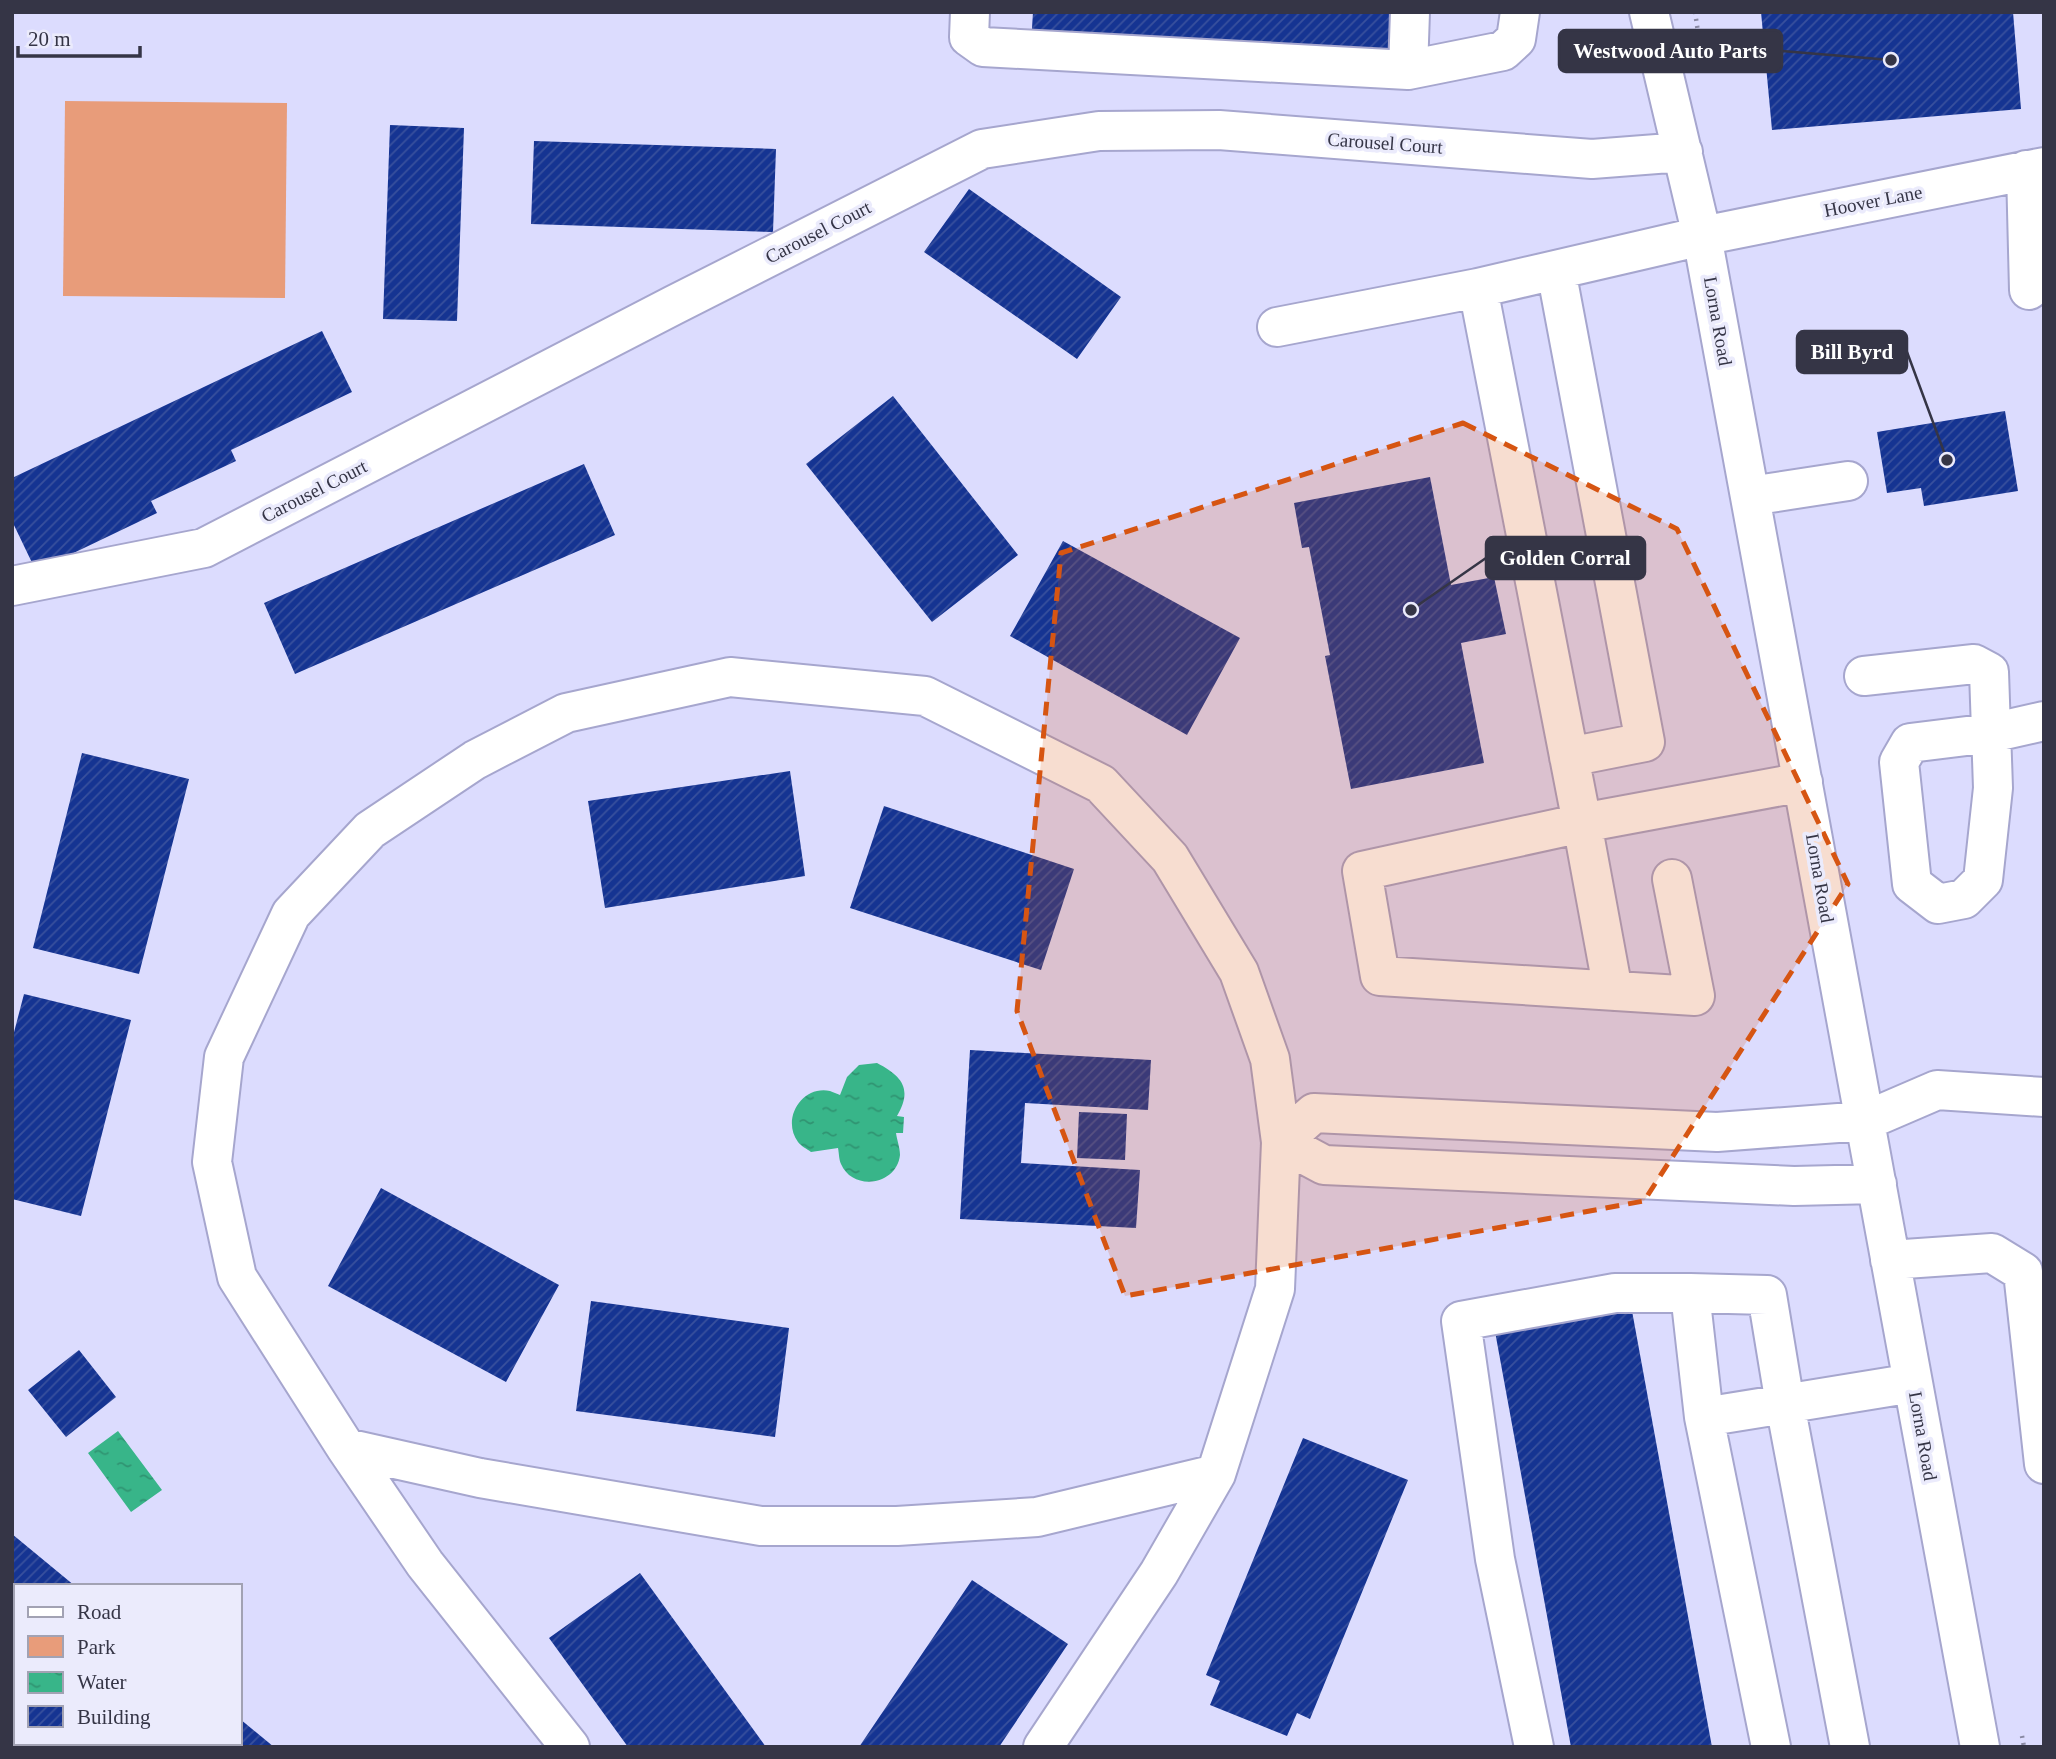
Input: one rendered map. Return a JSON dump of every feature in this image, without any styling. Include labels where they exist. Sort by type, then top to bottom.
[{"type":"street","points":[[970,12],[969,37],[983,47],[1408,70],[1503,51],[1516,39],[1520,12]]},
{"type":"street","points":[[1408,70],[1410,12]]},
{"type":"street","name":"Lorna Road","points":[[1649,12],[1702,236],[1980,1747]]},
{"type":"street","name":"Carousel Court","points":[[12,586],[204,548],[982,149],[1099,131],[1219,130],[1592,159],[1682,152]]},
{"type":"street","points":[[2029,290],[2035,169]]},
{"type":"street","name":"Hoover Lane","points":[[1277,327],[1478,288],[1702,236],[2035,169]]},
{"type":"street","points":[[1556,270],[1646,742],[1569,757]]},
{"type":"street","points":[[1478,288],[1613,991]]},
{"type":"street","points":[[1750,496],[1848,481]]},
{"type":"street","points":[[1864,676],[1974,664],[1989,672],[1991,733],[2044,722]]},
{"type":"street","points":[[570,1747],[425,1564],[346,1448],[237,1277],[212,1161],[225,1056],[291,914],[370,830],[475,760],[566,713],[730,677],[925,696],[1101,784],[1170,858],[1240,972],[1270,1059],[1280,1142],[1275,1289],[1216,1474],[1160,1573],[1043,1747]]},
{"type":"street","points":[[1672,879],[1695,996],[1380,976],[1362,871],[1582,823],[1803,782]]},
{"type":"street","points":[[1280,1142],[1314,1113],[1717,1132],[1865,1121],[1937,1090],[2044,1097]]},
{"type":"street","points":[[1280,1142],[1324,1165],[1794,1186],[1877,1184]]},
{"type":"street","points":[[1891,1260],[1992,1253],[2023,1272],[2044,1464]]},
{"type":"street","points":[[1534,1747],[1495,1559],[1461,1321],[1615,1293],[1767,1295],[1850,1747]]},
{"type":"street","points":[[1690,1293],[1704,1417],[1771,1747]]},
{"type":"street","points":[[1704,1417],[1913,1383]]},
{"type":"street","points":[[346,1448],[480,1478],[761,1526],[898,1526],[1037,1517],[1216,1474]]},
{"type":"highlighted area","points":[[1463,423],[1677,529],[1848,884],[1644,1201],[1125,1296],[1017,1011],[1061,553]]},
{"type":"green space","points":[[65,101],[287,103],[285,298],[63,296]]},
{"type":"water","points":[[877,1063],[899,1078],[902,1084],[904,1098],[897,1116],[904,1117],[903,1133],[896,1133],[900,1155],[891,1173],[874,1181],[864,1181],[847,1173],[840,1162],[838,1148],[811,1152],[801,1145],[793,1133],[792,1123],[793,1114],[803,1098],[820,1091],[840,1095],[847,1077],[859,1065]]},
{"type":"water","points":[[118,1431],[162,1490],[131,1512],[88,1453]]},
{"type":"building","points":[[1033,12],[1393,12],[1391,64],[1031,44]]},
{"type":"building","points":[[1761,12],[2013,12],[2021,109],[1772,130]]},
{"type":"building","points":[[390,125],[464,128],[457,321],[383,319]]},
{"type":"building","points":[[534,141],[776,149],[773,232],[531,224]]},
{"type":"building","points":[[969,189],[1121,297],[1077,359],[924,252]]},
{"type":"building","points":[[322,331],[352,392],[231,450],[236,461],[151,501],[157,513],[36,571],[12,521],[12,478]]},
{"type":"building","points":[[893,396],[1018,555],[932,622],[806,464]]},
{"type":"building","points":[[2005,411],[2018,491],[1924,506],[1921,488],[1887,493],[1877,432]]},
{"type":"building","points":[[584,464],[615,535],[295,674],[264,603]]},
{"type":"building","points":[[1430,477],[1451,585],[1494,577],[1506,634],[1461,643],[1484,763],[1351,789],[1325,656],[1330,655],[1309,547],[1302,548],[1294,503]]},
{"type":"building","points":[[1063,541],[1240,638],[1187,735],[1010,636]]},
{"type":"building","points":[[82,753],[189,779],[139,974],[33,948]]},
{"type":"building","points":[[790,771],[805,876],[605,908],[588,801]]},
{"type":"building","points":[[884,806],[1074,869],[1041,970],[850,908]]},
{"type":"building","points":[[24,994],[131,1020],[81,1216],[12,1199],[12,1040]]},
{"type":"building","points":[[970,1050],[1151,1060],[1148,1110],[1025,1103],[1021,1163],[1140,1170],[1136,1228],[960,1219]]},
{"type":"building","points":[[1079,1112],[1127,1114],[1125,1160],[1077,1158]]},
{"type":"building","points":[[381,1188],[559,1285],[506,1382],[328,1286]]},
{"type":"building","points":[[1630,1300],[1712,1747],[1571,1747],[1494,1326]]},
{"type":"building","points":[[591,1301],[789,1328],[775,1437],[576,1411]]},
{"type":"building","points":[[79,1350],[116,1397],[66,1437],[28,1390]]},
{"type":"building","points":[[1303,1438],[1408,1480],[1310,1719],[1297,1713],[1287,1736],[1210,1705],[1220,1681],[1206,1675]]},
{"type":"building","points":[[12,1534],[73,1584],[14,1584],[14,1628]]},
{"type":"building","points":[[640,1573],[766,1747],[628,1747],[549,1638]]},
{"type":"building","points":[[972,1580],[1068,1644],[999,1747],[859,1747]]},
{"type":"building","points":[[242,1721],[274,1747],[157,1745],[242,1745]]},
{"type":"place","name":"Westwood Auto Parts","points":[[1891,60]]},
{"type":"place","name":"Bill Byrd","points":[[1947,460]]},
{"type":"place","name":"Golden Corral","points":[[1411,610]]}]
